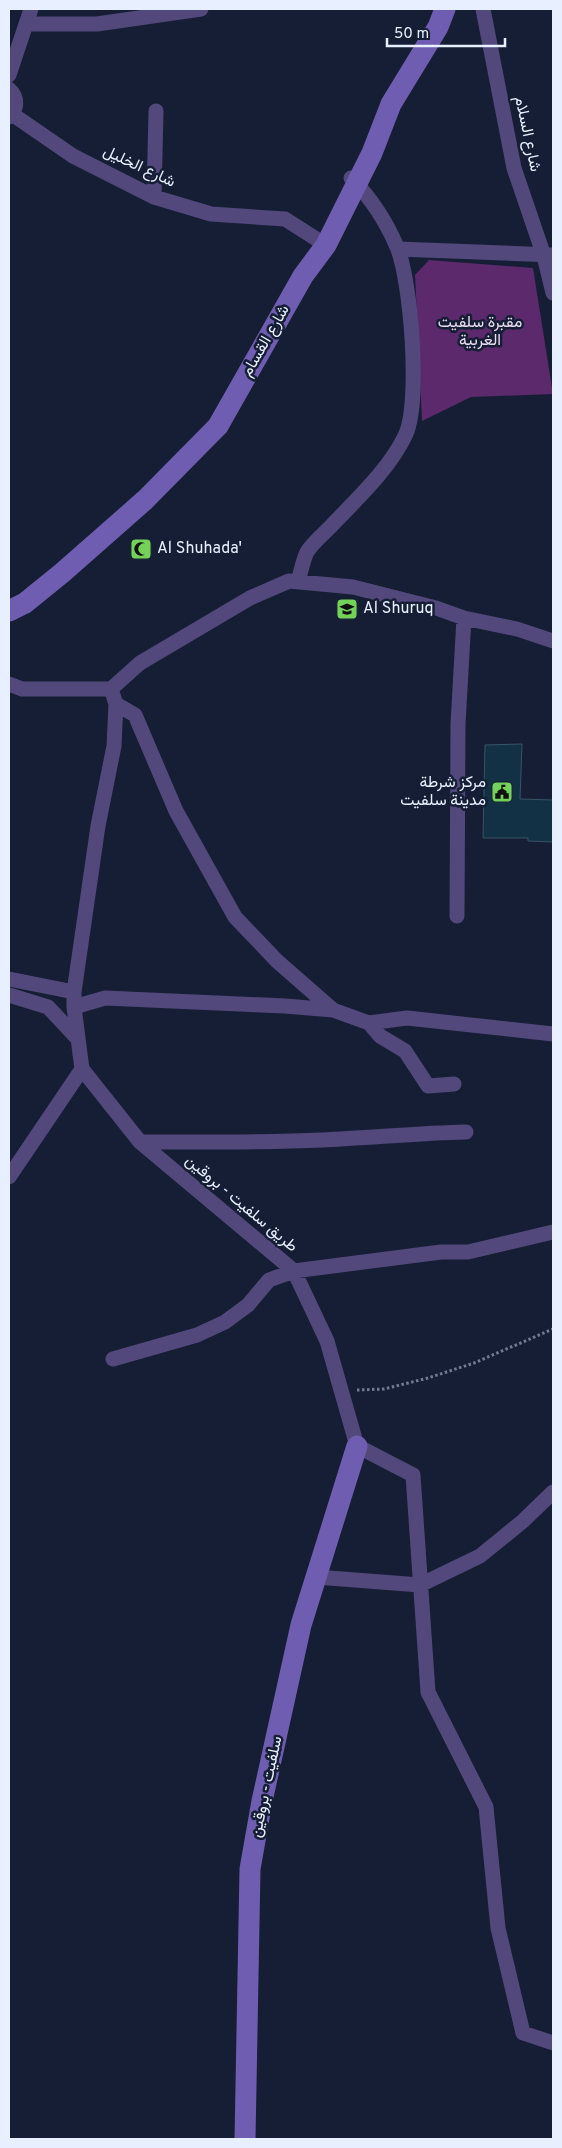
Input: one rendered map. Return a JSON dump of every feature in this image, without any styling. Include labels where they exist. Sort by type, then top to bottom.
[{"type":"main road","name":"شارع القسام","points":[[9,611],[25,603],[145,500],[218,426],[303,276],[326,244],[384,100],[431,23],[436,9]]},
{"type":"main road","name":"شارع القسام","points":[[9,602],[20,596],[57,566],[139,494],[212,417],[250,355],[296,272],[372,153],[391,104],[438,27],[446,9]]},
{"type":"main road","name":"سلفيت - بروقين","points":[[245,2139],[250,1869],[262,1801],[301,1625],[357,1446]]},
{"type":"street","points":[[9,55],[23,9]]},
{"type":"street","points":[[9,75],[28,24],[31,9]]},
{"type":"street","points":[[28,24],[97,24],[201,9]]},
{"type":"street","name":"شارع السلام","points":[[483,9],[514,168],[549,256],[553,293]]},
{"type":"street","points":[[9,89],[16,102],[10,115]]},
{"type":"street","points":[[154,197],[156,111]]},
{"type":"street","name":"شارع الخليل","points":[[10,115],[73,156],[154,197],[211,214],[285,218],[318,240]]},
{"type":"street","points":[[298,581],[307,552],[356,500],[393,455],[406,434],[411,407],[414,355],[398,249],[372,200],[353,180]]},
{"type":"street","points":[[398,249],[549,256]]},
{"type":"street","points":[[9,1177],[82,1069],[74,999],[98,826],[114,746],[114,696],[140,664],[250,598],[289,581],[353,587],[436,608],[464,618],[518,629],[553,641]]},
{"type":"street","points":[[457,916],[458,724],[464,618]]},
{"type":"street","points":[[9,684],[22,688],[114,696],[135,715],[176,811],[235,917],[277,961],[333,1010]]},
{"type":"street","points":[[9,979],[74,999],[105,998],[333,1010],[369,1023],[407,1018],[553,1034]]},
{"type":"street","points":[[9,995],[48,1007],[78,1039]]},
{"type":"street","points":[[369,1023],[380,1036],[405,1051],[428,1086],[454,1084]]},
{"type":"street","name":"طريق سلفيت - بروقين","points":[[82,1069],[140,1142],[294,1271],[327,1341],[357,1446]]},
{"type":"street","points":[[140,1142],[319,1140],[382,1138],[419,1133],[466,1132]]},
{"type":"street","points":[[113,1359],[197,1335],[219,1325],[248,1305],[269,1280],[294,1271],[442,1252],[468,1252],[553,1232]]},
{"type":"street","points":[[357,1446],[413,1475],[428,1692],[486,1807],[498,1928],[522,2033],[553,2043]]},
{"type":"street","points":[[316,1577],[420,1585],[480,1556],[523,1521],[553,1492]]},
{"type":"path","points":[[342,1393],[349,1389],[367,1391],[384,1389],[428,1378],[474,1363],[553,1329]]},
{"type":"green space","name":"مقبرة سلفيت الغربية","points":[[429,260],[533,268],[553,394],[471,397],[422,421],[415,275]]},
{"type":"building","name":"مركز شرطة مدينة سلفيت","points":[[522,744],[520,799],[553,800],[553,842],[528,841],[528,838],[483,838],[485,745]]},
{"type":"place","name":"Al Shuhada'","points":[[141,549]]},
{"type":"place","name":"Al Shuruq","points":[[347,609]]},
{"type":"place","name":"مركز شرطة مدينة سلفيت","points":[[502,792]]}]
